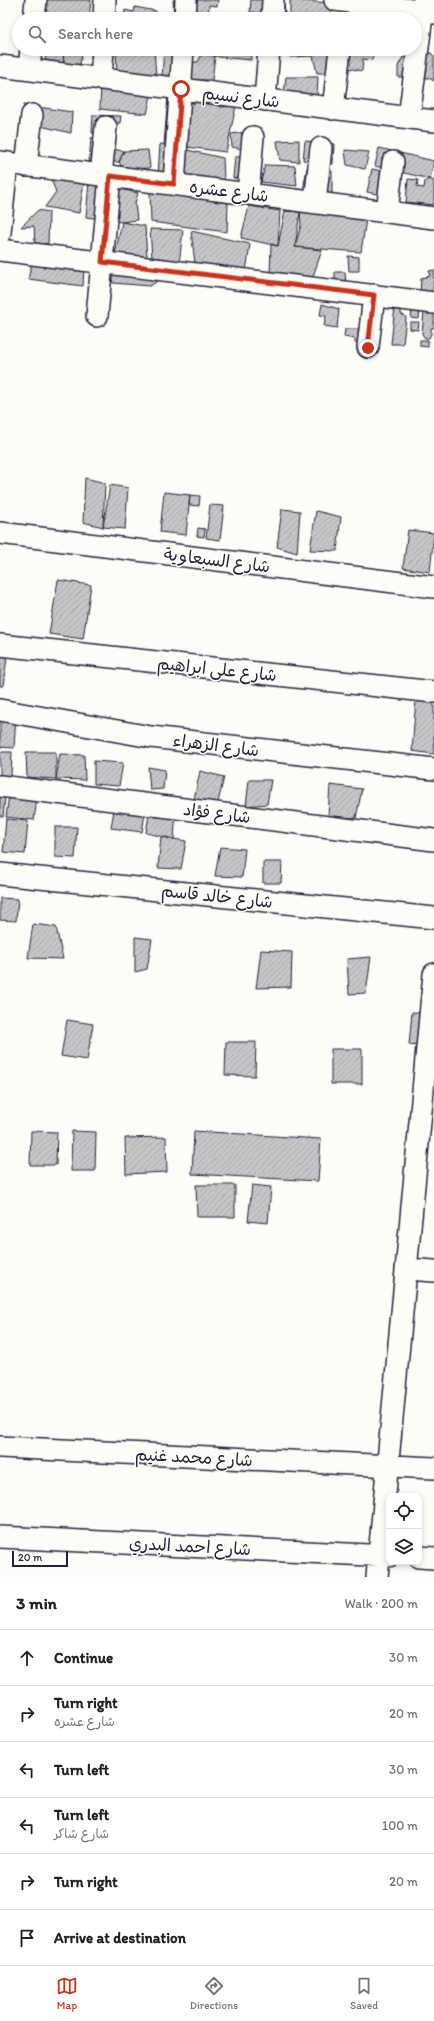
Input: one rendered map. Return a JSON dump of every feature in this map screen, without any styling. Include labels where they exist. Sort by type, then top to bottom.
[{"type":"street","points":[[35,12],[36,0]]},
{"type":"street","points":[[105,12],[106,0]]},
{"type":"street","points":[[185,12],[186,0]]},
{"type":"street","points":[[272,12],[273,0]]},
{"type":"street","points":[[341,7],[427,8],[422,39]]},
{"type":"street","points":[[29,70],[30,56]]},
{"type":"street","points":[[101,79],[103,56]]},
{"type":"street","points":[[174,184],[183,56]]},
{"type":"street","points":[[265,100],[268,56]]},
{"type":"street","points":[[333,109],[339,56]]},
{"type":"street","points":[[409,118],[419,56]]},
{"type":"street","name":"شارع نسيم","points":[[0,66],[434,121]]},
{"type":"street","points":[[0,233],[11,164],[32,115]]},
{"type":"street","points":[[97,316],[102,262],[106,176],[106,127]]},
{"type":"street","points":[[248,194],[253,137]]},
{"type":"street","points":[[315,202],[321,148]]},
{"type":"street","points":[[387,212],[393,162]]},
{"type":"street","name":"شارع عشره","points":[[11,164],[434,218]]},
{"type":"street","points":[[0,250],[434,303]]},
{"type":"street","points":[[368,348],[374,295]]},
{"type":"street","name":"شارع السبعاوية","points":[[0,533],[434,587]]},
{"type":"street","name":"شارع على ابراهيم","points":[[0,645],[434,692]]},
{"type":"street","name":"شارع الزهراء","points":[[0,710],[151,737],[434,769]]},
{"type":"street","name":"شارع فؤاد","points":[[0,786],[434,840]]},
{"type":"street","name":"شارع خالد قاسم","points":[[0,874],[434,918]]},
{"type":"street","points":[[377,1577],[384,1555],[388,1467],[434,974]]},
{"type":"street","points":[[406,1269],[434,1271]]},
{"type":"street","name":"شارع محمد غنيم","points":[[0,1447],[388,1467],[434,1468]]},
{"type":"street","name":"شارع احمد البدري","points":[[0,1537],[384,1555]]},
{"type":"street","points":[[422,1557],[434,1558]]},
{"type":"building","points":[[28,0],[91,0],[90,12],[28,12]]},
{"type":"building","points":[[173,0],[218,0],[217,6],[209,5],[208,12],[174,12]]},
{"type":"building","points":[[251,0],[284,0],[285,12],[250,12]]},
{"type":"building","points":[[290,0],[331,3],[330,12],[290,12]]},
{"type":"building","points":[[135,7],[156,11],[156,12],[134,12]]},
{"type":"building","points":[[422,53],[431,53],[434,56],[434,81],[429,78],[398,77],[398,66],[403,57],[422,56]]},
{"type":"building","points":[[45,56],[63,56],[64,66],[46,64]]},
{"type":"building","points":[[63,56],[82,56],[80,64],[64,66]]},
{"type":"building","points":[[116,56],[155,56],[156,76],[117,76]]},
{"type":"building","points":[[163,56],[178,56],[182,62],[198,62],[201,56],[215,56],[212,80],[188,80],[162,76]]},
{"type":"building","points":[[217,56],[251,56],[251,60]]},
{"type":"building","points":[[290,56],[313,56],[290,57]]},
{"type":"building","points":[[313,56],[331,56],[329,73],[317,73]]},
{"type":"building","points":[[349,56],[373,56],[372,60],[363,59],[362,71],[348,68]]},
{"type":"building","points":[[286,77],[318,77],[317,98],[284,94]]},
{"type":"building","points":[[101,84],[152,90],[147,114],[100,109]]},
{"type":"building","points":[[168,96],[191,97],[193,104],[201,97],[221,107],[236,106],[226,152],[164,144]]},
{"type":"building","points":[[24,105],[72,112],[71,133],[23,122]]},
{"type":"building","points":[[93,115],[121,116],[120,123],[113,123],[112,136],[92,133]]},
{"type":"building","points":[[261,130],[261,152],[232,147],[231,134]]},
{"type":"building","points":[[112,136],[112,149],[124,151],[119,162],[89,162],[91,138]]},
{"type":"building","points":[[299,140],[299,162],[280,160],[277,141]]},
{"type":"building","points":[[305,141],[334,144],[333,164],[303,160]]},
{"type":"building","points":[[160,144],[223,158],[224,180],[158,176]]},
{"type":"building","points":[[379,148],[434,161],[430,179],[375,166]]},
{"type":"building","points":[[148,150],[150,168],[123,169],[119,162],[124,151]]},
{"type":"building","points":[[345,150],[369,152],[365,169],[347,165]]},
{"type":"building","points":[[235,157],[248,157],[254,180],[233,178]]},
{"type":"building","points":[[265,165],[295,166],[297,186],[261,182]]},
{"type":"building","points":[[307,168],[332,171],[332,194],[303,190]]},
{"type":"building","points":[[372,169],[401,175],[396,198],[367,192]]},
{"type":"building","points":[[51,179],[84,183],[79,213],[45,207],[56,192]]},
{"type":"building","points":[[408,179],[418,180],[417,187],[424,188],[425,181],[430,179],[434,181],[434,205],[406,202]]},
{"type":"building","points":[[89,182],[138,193],[135,203],[137,220],[122,222],[86,217]]},
{"type":"building","points":[[150,191],[228,203],[227,232],[151,222]]},
{"type":"building","points":[[249,206],[280,211],[278,246],[241,238]]},
{"type":"building","points":[[38,210],[49,212],[48,244],[35,243],[34,226],[21,227]]},
{"type":"building","points":[[285,211],[300,212],[295,247],[322,250],[311,282],[270,278],[271,244],[278,246]]},
{"type":"building","points":[[300,212],[366,219],[361,252],[295,247],[301,225]]},
{"type":"building","points":[[122,222],[145,226],[147,257],[115,254]]},
{"type":"building","points":[[150,229],[183,230],[179,264],[152,258]]},
{"type":"building","points":[[191,231],[250,244],[246,272],[195,263]]},
{"type":"building","points":[[348,256],[359,257],[359,271],[349,271]]},
{"type":"building","points":[[33,259],[84,267],[83,286],[28,279]]},
{"type":"building","points":[[434,270],[433,296],[420,294],[421,278],[430,276],[429,271]]},
{"type":"building","points":[[110,272],[162,278],[150,286],[113,283]]},
{"type":"building","points":[[335,272],[345,272],[346,285],[335,284]]},
{"type":"building","points":[[322,304],[339,309],[337,328],[324,326],[326,316],[320,315]]},
{"type":"building","points":[[395,306],[405,309],[401,310],[401,314],[406,317],[403,344],[391,344]]},
{"type":"building","points":[[412,308],[420,308],[419,319],[411,318]]},
{"type":"building","points":[[434,310],[434,328],[431,328],[429,338],[425,338],[422,334],[424,312]]},
{"type":"building","points":[[360,322],[368,323],[366,342],[355,343],[355,339],[344,337],[345,329],[359,329]]},
{"type":"building","points":[[410,322],[419,322],[418,330],[410,329]]},
{"type":"building","points":[[420,340],[428,340],[428,347],[420,346]]},
{"type":"building","points":[[85,478],[105,483],[103,527],[83,522]]},
{"type":"building","points":[[110,485],[128,488],[125,529],[103,527]]},
{"type":"building","points":[[164,492],[190,495],[186,535],[160,532]]},
{"type":"building","points":[[190,495],[200,496],[199,506],[189,505]]},
{"type":"building","points":[[210,505],[224,506],[220,540],[206,538]]},
{"type":"building","points":[[282,509],[300,511],[297,553],[277,547]]},
{"type":"building","points":[[316,511],[341,517],[337,551],[310,550]]},
{"type":"building","points":[[198,528],[205,529],[204,537],[197,536]]},
{"type":"building","points":[[408,530],[434,533],[430,572],[403,568]]},
{"type":"building","points":[[58,580],[91,585],[83,639],[49,634]]},
{"type":"building","points":[[0,644],[9,644],[3,686],[0,686]]},
{"type":"building","points":[[416,698],[434,700],[434,754],[412,751]]},
{"type":"building","points":[[0,714],[16,714],[14,748],[0,747]]},
{"type":"building","points":[[0,752],[12,752],[11,776],[0,776]]},
{"type":"building","points":[[26,752],[56,752],[56,779],[27,777]]},
{"type":"building","points":[[60,754],[84,755],[85,780],[56,779]]},
{"type":"building","points":[[94,761],[123,763],[119,786],[94,784]]},
{"type":"building","points":[[148,767],[165,770],[163,789],[150,790]]},
{"type":"building","points":[[200,771],[224,777],[218,802],[194,799]]},
{"type":"building","points":[[249,780],[271,780],[267,804],[246,806]]},
{"type":"building","points":[[330,785],[362,789],[356,818],[328,816]]},
{"type":"building","points":[[9,795],[37,798],[34,820],[6,817]]},
{"type":"building","points":[[0,797],[5,797],[3,817],[0,816]]},
{"type":"building","points":[[115,804],[146,808],[142,832],[111,828]]},
{"type":"building","points":[[150,808],[176,811],[174,839],[146,833]]},
{"type":"building","points":[[6,819],[28,821],[25,854],[3,852]]},
{"type":"building","points":[[55,827],[77,827],[75,858],[55,857]]},
{"type":"building","points":[[161,837],[186,841],[181,869],[158,868]]},
{"type":"building","points":[[220,847],[245,849],[242,877],[215,876]]},
{"type":"building","points":[[263,862],[282,862],[281,883],[263,883]]},
{"type":"building","points":[[0,898],[18,899],[16,921],[0,920]]},
{"type":"building","points":[[33,924],[56,927],[63,959],[28,958]]},
{"type":"building","points":[[135,937],[152,939],[147,969],[135,972]]},
{"type":"building","points":[[261,950],[292,952],[291,987],[256,988]]},
{"type":"building","points":[[371,957],[366,993],[349,994],[347,959]]},
{"type":"building","points":[[412,1012],[434,1014],[434,1048],[409,1045]]},
{"type":"building","points":[[67,1020],[93,1024],[87,1060],[61,1056]]},
{"type":"building","points":[[226,1042],[256,1042],[255,1076],[225,1075]]},
{"type":"building","points":[[331,1049],[362,1049],[362,1084],[331,1084]]},
{"type":"building","points":[[31,1131],[57,1132],[56,1165],[30,1165]]},
{"type":"building","points":[[72,1131],[96,1132],[95,1171],[71,1171]]},
{"type":"building","points":[[194,1131],[321,1139],[318,1181],[192,1174]]},
{"type":"building","points":[[166,1137],[167,1172],[126,1174],[125,1138]]},
{"type":"building","points":[[196,1185],[235,1185],[235,1217],[197,1217]]},
{"type":"building","points":[[252,1185],[271,1187],[268,1223],[248,1221]]},
{"type":"route","points":[[181,89],[174,184],[110,176],[102,262],[374,295],[368,348]]}]
